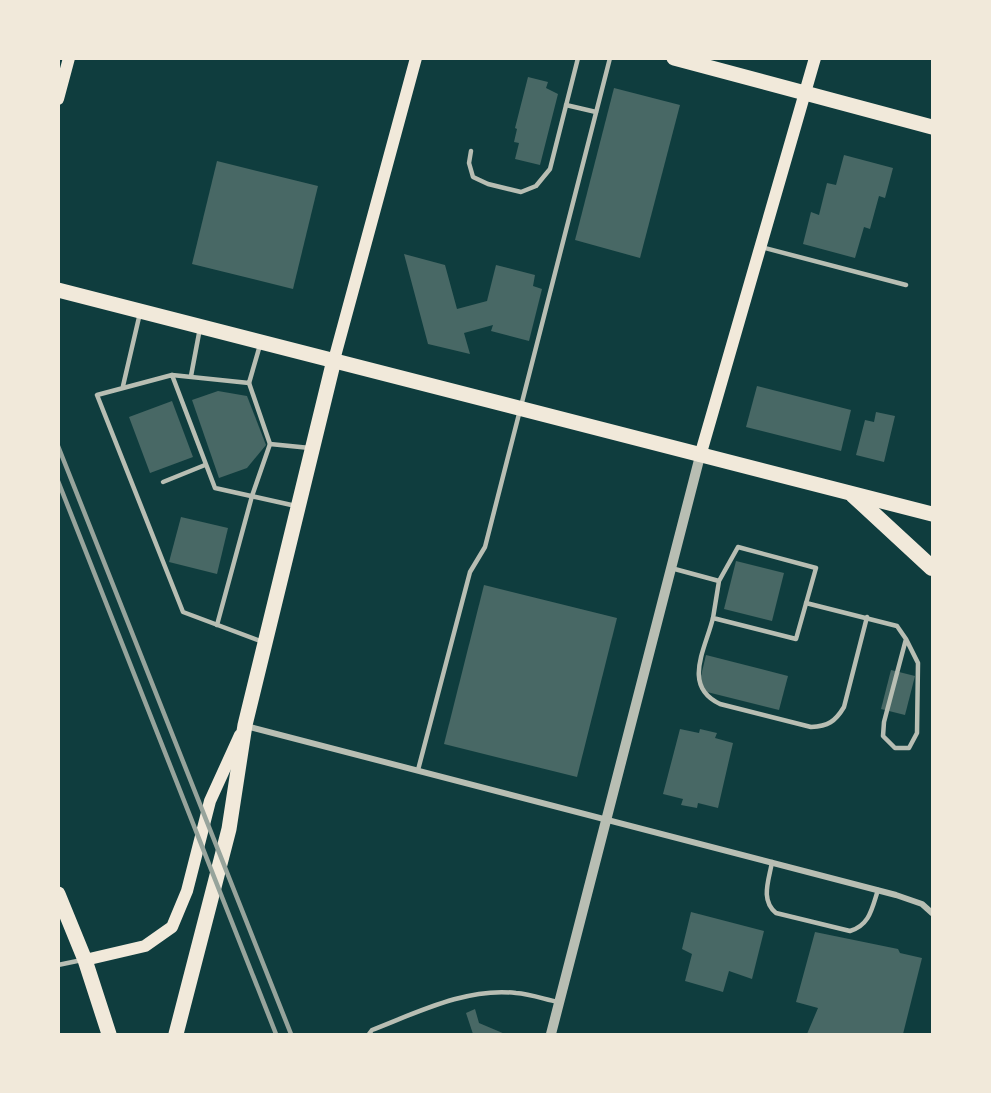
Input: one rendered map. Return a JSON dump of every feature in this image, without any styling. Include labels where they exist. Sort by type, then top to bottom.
[{"type":"highway","points":[[853,495],[933,568]]},
{"type":"main road","points":[[58,99],[69,58]]},
{"type":"main road","points":[[176,1035],[229,830],[245,725],[297,506],[416,58]]},
{"type":"main road","points":[[674,58],[933,127]]},
{"type":"main road","points":[[700,456],[815,58]]},
{"type":"main road","points":[[58,290],[933,514]]},
{"type":"main road","points":[[85,960],[145,946],[172,927],[187,891],[210,801],[245,725]]},
{"type":"main road","points":[[58,894],[85,960],[109,1035]]},
{"type":"street","points":[[551,1035],[700,456]]},
{"type":"street","points":[[245,725],[878,890],[922,904],[933,913]]},
{"type":"lane","points":[[471,151],[469,163],[473,177],[488,184],[521,192],[536,186],[550,169],[578,58]]},
{"type":"lane","points":[[418,770],[470,572],[485,547],[610,58]]},
{"type":"lane","points":[[566,105],[596,112]]},
{"type":"lane","points":[[761,247],[906,285]]},
{"type":"lane","points":[[123,386],[141,310]]},
{"type":"lane","points":[[191,376],[200,326]]},
{"type":"lane","points":[[218,625],[252,496],[270,444],[249,383],[261,341]]},
{"type":"lane","points":[[172,375],[215,488],[297,506]]},
{"type":"lane","points":[[249,383],[172,375],[123,386],[97,395],[183,612],[266,643]]},
{"type":"lane","points":[[256,418],[262,416]]},
{"type":"lane","points":[[196,439],[204,436]]},
{"type":"lane","points":[[270,444],[312,448]]},
{"type":"lane","points":[[163,482],[206,465]]},
{"type":"lane","points":[[713,618],[796,639],[816,568],[738,547],[719,581],[713,618],[697,676],[699,687],[707,698],[720,704],[811,727],[825,726],[836,720],[844,707],[867,616]]},
{"type":"lane","points":[[671,568],[719,581]]},
{"type":"lane","points":[[806,603],[867,616],[897,626],[906,639],[918,663],[917,733],[909,748],[895,748],[883,736],[884,722],[906,639]]},
{"type":"lane","points":[[772,862],[766,897],[768,907],[776,913],[850,931],[862,928],[878,890]]},
{"type":"lane","points":[[58,965],[85,960]]},
{"type":"lane","points":[[369,1035],[372,1030],[429,1007],[483,993],[516,993],[559,1002]]},
{"type":"building","points":[[528,77],[548,82],[546,88],[558,94],[540,165],[515,159],[519,143],[514,142],[517,129],[515,128]]},
{"type":"building","points":[[614,88],[680,105],[640,258],[575,240]]},
{"type":"building","points":[[844,155],[893,168],[885,198],[879,196],[870,229],[864,227],[855,258],[803,244],[811,212],[819,215],[827,183],[836,185]]},
{"type":"building","points":[[217,161],[318,186],[293,289],[192,264]]},
{"type":"building","points":[[404,254],[445,265],[457,309],[487,301],[496,265],[535,275],[533,286],[542,289],[529,341],[491,331],[493,325],[464,333],[470,354],[428,344]]},
{"type":"building","points":[[757,386],[851,410],[841,451],[746,427]]},
{"type":"building","points":[[218,391],[247,396],[266,445],[247,468],[219,478],[192,400]]},
{"type":"building","points":[[172,401],[193,457],[150,473],[129,417]]},
{"type":"building","points":[[876,412],[895,416],[884,462],[856,455],[865,420],[874,422]]},
{"type":"building","points":[[181,517],[228,528],[217,574],[169,562]]},
{"type":"building","points":[[736,561],[784,573],[772,621],[724,609]]},
{"type":"building","points":[[484,585],[617,618],[577,777],[444,744]]},
{"type":"building","points":[[706,655],[788,676],[779,710],[707,692],[700,680]]},
{"type":"building","points":[[891,670],[915,676],[905,715],[881,709]]},
{"type":"building","points":[[680,729],[699,733],[700,729],[717,733],[715,738],[733,743],[718,808],[698,803],[697,808],[681,805],[683,799],[663,794]]},
{"type":"building","points":[[691,912],[764,931],[752,979],[729,971],[723,992],[685,981],[692,954],[682,949]]},
{"type":"building","points":[[815,932],[898,949],[900,953],[922,958],[903,1034],[807,1034],[818,1008],[796,1002]]},
{"type":"building","points":[[475,1009],[479,1023],[505,1034],[473,1034],[466,1013]]},
{"type":"railway","points":[[58,446],[291,1034]]},
{"type":"railway","points":[[58,481],[276,1034]]}]
